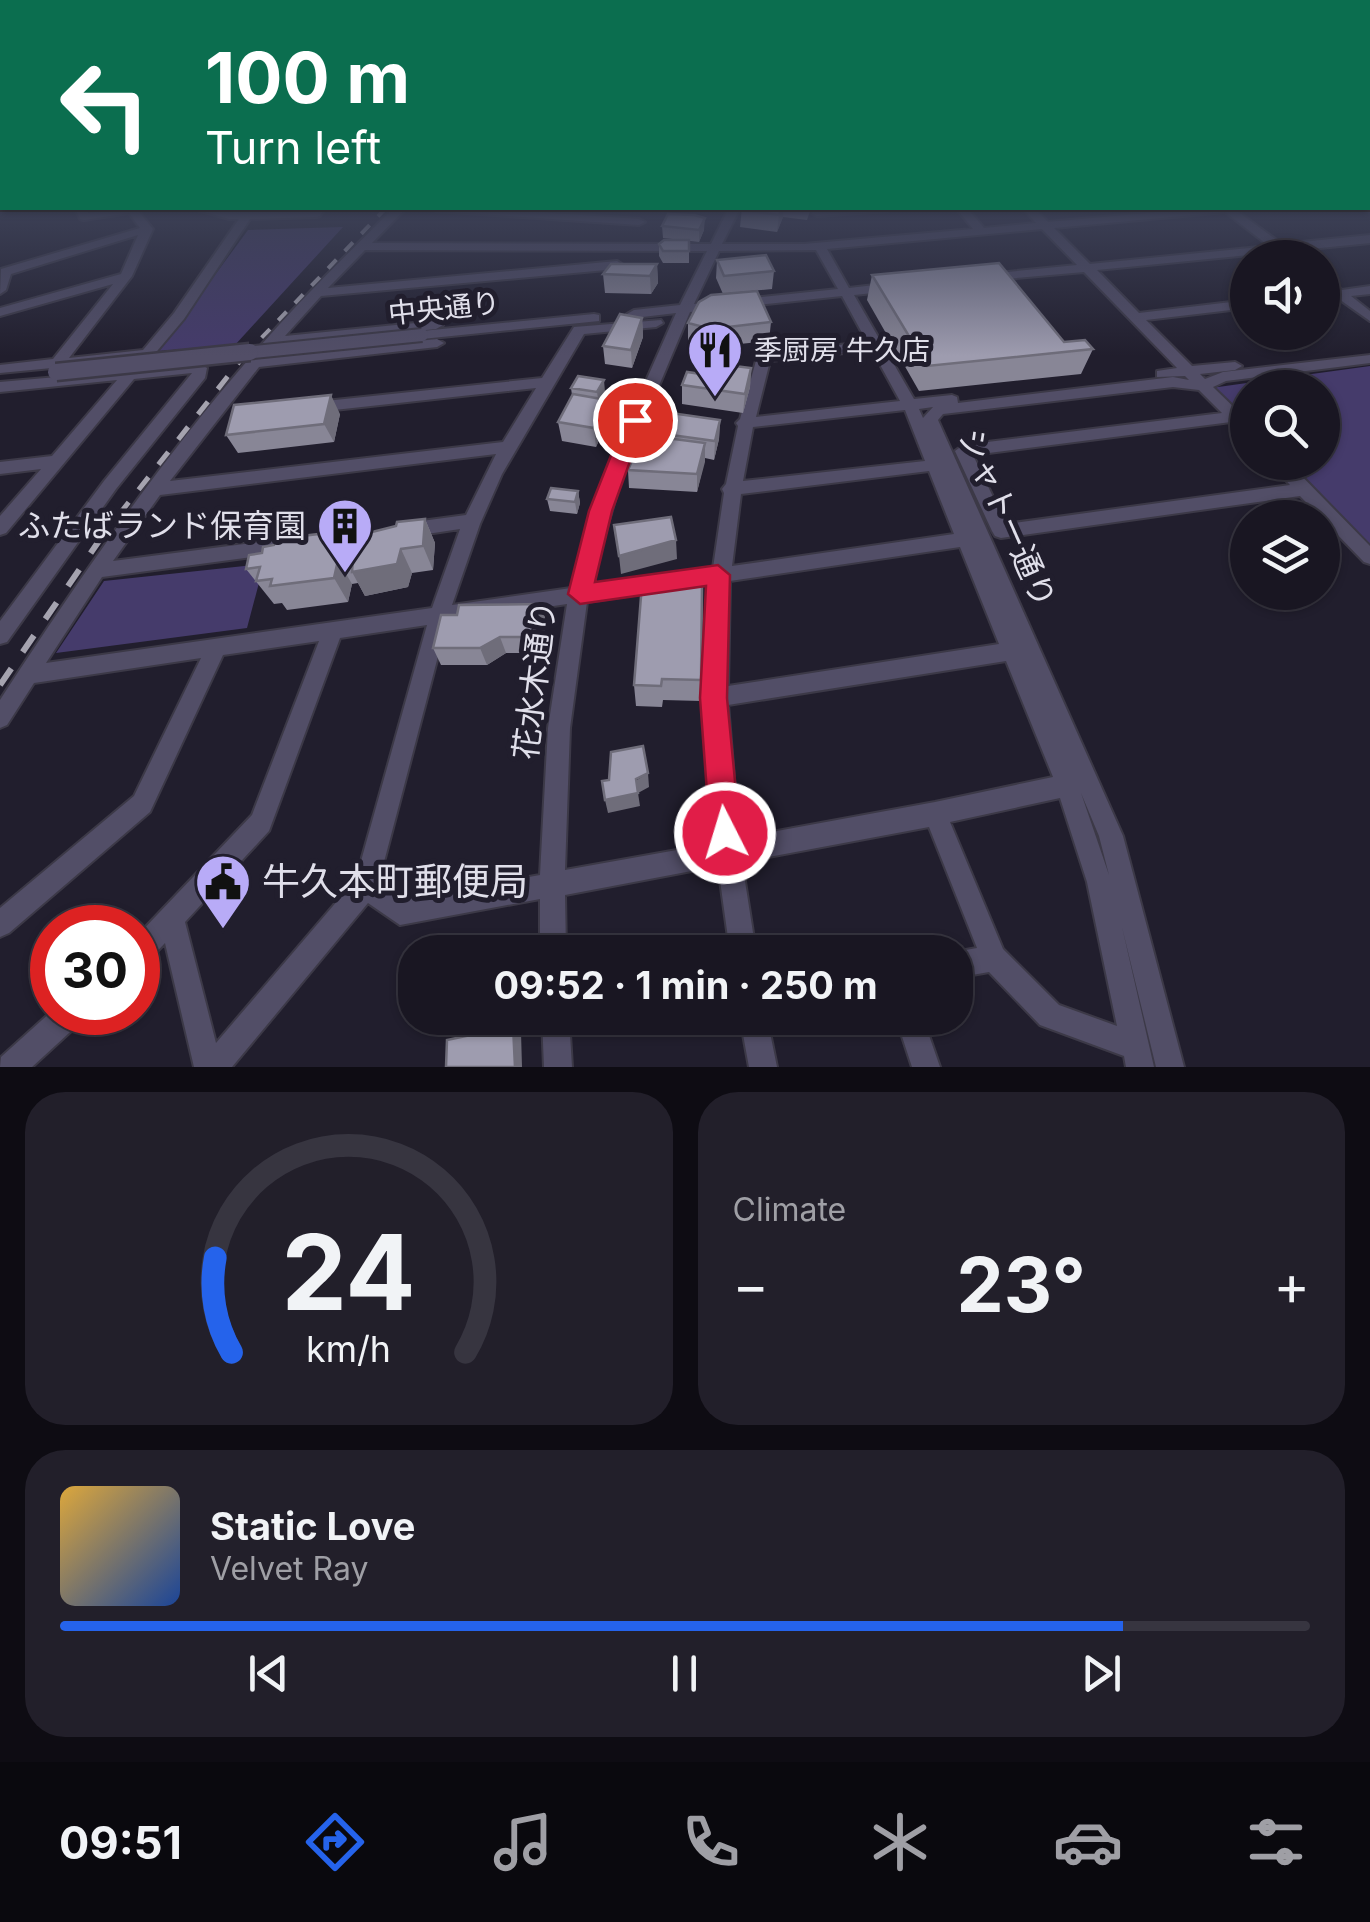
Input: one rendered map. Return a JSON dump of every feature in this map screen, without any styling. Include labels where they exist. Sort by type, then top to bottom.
[{"type":"street","points":[[0,290],[3,272],[54,257]]},
{"type":"street","points":[[56,367],[126,276],[135,257]]},
{"type":"street","points":[[0,528],[147,354],[217,257]]},
{"type":"street","points":[[0,718],[206,419],[270,342],[350,257]]},
{"type":"street","points":[[609,280],[622,257]]},
{"type":"street","name":"花水木通り","points":[[553,935],[552,885],[566,676],[580,594],[621,452],[710,257]]},
{"type":"street","points":[[826,257],[910,405],[1067,785],[1099,882],[1138,1057]]},
{"type":"street","points":[[1076,257],[1230,413]]},
{"type":"street","points":[[976,279],[1195,257]]},
{"type":"street","points":[[316,293],[617,265]]},
{"type":"street","points":[[0,312],[126,276]]},
{"type":"street","name":"中央通り","points":[[0,377],[56,367],[422,335],[902,286]]},
{"type":"street","points":[[1340,294],[1370,290]]},
{"type":"street","points":[[1340,294],[1370,316]]},
{"type":"street","points":[[1135,317],[1230,306]]},
{"type":"street","points":[[270,342],[547,314],[575,320]]},
{"type":"street","points":[[252,363],[549,331],[575,320]]},
{"type":"street","points":[[211,1067],[366,886],[440,614],[472,521],[508,447],[579,330],[656,323]]},
{"type":"street","points":[[740,935],[727,852],[714,698],[718,575],[744,423],[764,357],[876,345]]},
{"type":"street","points":[[744,423],[1370,350]]},
{"type":"street","points":[[0,369],[56,367],[147,354]]},
{"type":"street","name":"シャトー通り","points":[[1170,1067],[1111,836],[930,419],[938,410],[1173,382],[1202,386],[1223,377],[1370,359]]},
{"type":"street","points":[[0,386],[200,368],[198,378],[88,514],[0,636]]},
{"type":"street","points":[[301,409],[548,382]]},
{"type":"street","points":[[1230,416],[963,452],[1001,530],[1304,489]]},
{"type":"street","points":[[206,419],[225,417]]},
{"type":"street","points":[[156,489],[508,447]]},
{"type":"street","points":[[0,468],[58,461]]},
{"type":"street","points":[[730,489],[936,465]]},
{"type":"street","points":[[1295,480],[1370,557]]},
{"type":"street","points":[[394,532],[472,521]]},
{"type":"street","points":[[27,675],[966,539]]},
{"type":"street","points":[[99,570],[295,544]]},
{"type":"street","points":[[160,933],[262,823],[333,630]]},
{"type":"street","points":[[0,924],[142,804],[217,647]]},
{"type":"street","points":[[714,698],[1012,651]]},
{"type":"street","points":[[366,886],[400,913],[935,814],[1067,785]]},
{"type":"street","points":[[935,814],[994,958],[1050,1015],[1138,1057]]},
{"type":"street","points":[[172,922],[211,1067]]},
{"type":"street","points":[[973,962],[994,958]]},
{"type":"street","points":[[11,1067],[46,1035]]},
{"type":"street","points":[[557,1035],[558,1067]]},
{"type":"street","points":[[757,1035],[764,1067]]},
{"type":"street","points":[[916,1035],[926,1067]]},
{"type":"shaded area","points":[[228,257],[316,257],[235,345],[159,351]]},
{"type":"shaded area","points":[[1370,366],[1370,548],[1340,518],[1340,500],[1322,500],[1302,480],[1340,480],[1340,370]]},
{"type":"shaded area","points":[[1230,385],[1230,407],[1211,388]]},
{"type":"shaded area","points":[[264,564],[247,628],[56,653],[104,581]]},
{"type":"building","points":[[767,257],[774,271],[724,276],[717,260]]},
{"type":"building","points":[[999,263],[1064,342],[1085,340],[1093,349],[927,366],[872,275]]},
{"type":"building","points":[[611,264],[657,264],[650,276],[603,274]]},
{"type":"building","points":[[757,291],[771,322],[711,329],[688,323],[699,302],[711,295]]},
{"type":"building","points":[[620,314],[642,318],[631,350],[603,346]]},
{"type":"building","points":[[719,364],[751,368],[745,394],[682,385],[687,372],[715,376]]},
{"type":"building","points":[[578,376],[604,380],[597,392],[571,388]]},
{"type":"building","points":[[573,394],[607,400],[594,428],[558,422]]},
{"type":"building","points":[[331,395],[324,424],[226,435],[234,405]]},
{"type":"building","points":[[650,410],[720,420],[715,441],[642,431]]},
{"type":"building","points":[[643,435],[705,443],[697,474],[628,470]]},
{"type":"building","points":[[551,488],[578,491],[575,502],[547,499]]},
{"type":"building","points":[[671,517],[676,540],[619,556],[614,525]]},
{"type":"building","points":[[425,519],[423,546],[401,549],[397,564],[352,572],[353,558],[338,560],[334,578],[270,586],[272,579],[256,581],[260,567],[246,569],[249,555],[262,553],[263,547],[274,545],[277,539],[344,531],[342,547],[358,545],[360,535],[396,526],[397,522]]},
{"type":"building","points":[[642,584],[702,585],[701,680],[662,679],[661,686],[634,685]]},
{"type":"building","points":[[541,604],[536,637],[500,637],[480,648],[433,648],[441,615],[457,615],[459,605]]},
{"type":"building","points":[[643,746],[648,773],[636,779],[638,793],[605,800],[602,781],[609,780],[611,752]]},
{"type":"building","points":[[471,1035],[513,1035],[515,1067],[446,1067],[447,1040]]},
{"type":"railway","points":[[245,355],[339,257]]},
{"type":"railway","points":[[99,540],[247,352]]},
{"type":"railway","points":[[0,685],[101,538]]},
{"type":"place","name":"季厨房 牛久店","points":[[715,399]]},
{"type":"place","name":"ふたばランド保育園","points":[[345,575]]},
{"type":"place","name":"牛久本町郵便局","points":[[223,931]]},
{"type":"route","points":[[635,420],[600,511],[580,594],[718,575],[714,698],[725,833]]}]
